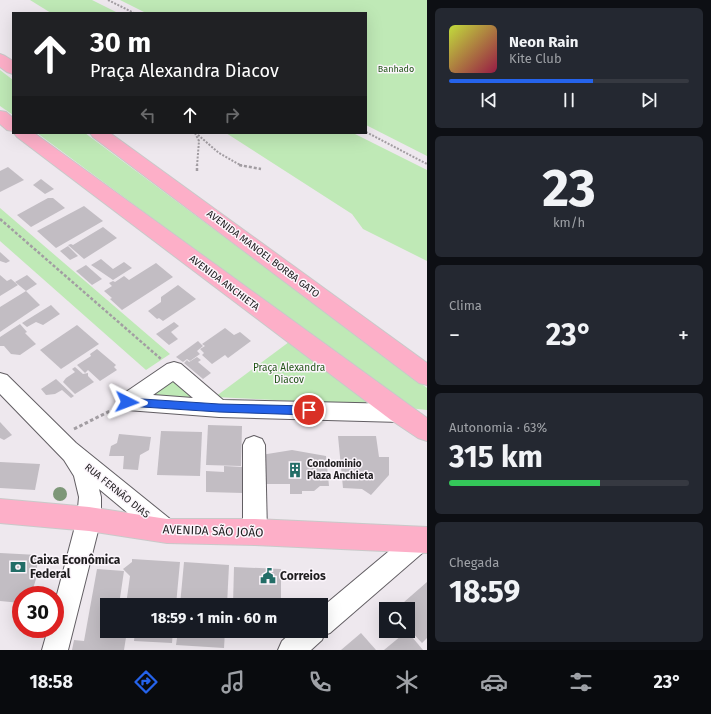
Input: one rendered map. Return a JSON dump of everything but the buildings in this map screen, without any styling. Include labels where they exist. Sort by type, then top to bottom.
[{"type":"main road","points":[[0,59],[12,68]]},
{"type":"main road","points":[[0,116],[12,125]]},
{"type":"main road","name":"AVENIDA ANCHIETA","points":[[24,134],[400,413],[427,431]]},
{"type":"main road","name":"AVENIDA MANOEL BORBA GATO","points":[[100,134],[427,376]]},
{"type":"main road","name":"AVENIDA SÃO JOÃO","points":[[0,511],[89,519],[167,531],[255,532],[424,539]]},
{"type":"street","points":[[127,402],[174,370],[219,408]]},
{"type":"street","name":"RUA FERNÃO DIAS","points":[[0,381],[62,444],[167,531]]},
{"type":"street","points":[[127,402],[219,408],[400,413]]},
{"type":"street","name":"RUA FERNÃO DIAS","points":[[55,650],[89,519],[90,497],[84,473],[62,444]]},
{"type":"street","points":[[254,445],[255,532]]},
{"type":"street","points":[[328,618],[424,539]]},
{"type":"street","points":[[291,650],[305,638]]},
{"type":"path","points":[[108,0],[132,12]]},
{"type":"path","points":[[367,133],[427,164]]},
{"type":"path","points":[[196,134],[230,162],[239,166],[261,169]]},
{"type":"path","points":[[196,134],[199,150],[197,171]]},
{"type":"path","points":[[0,219],[174,370]]},
{"type":"path","points":[[62,444],[127,402]]},
{"type":"green space","points":[[30,0],[92,0],[116,12],[49,12]]},
{"type":"green space","name":"Banhado","points":[[120,0],[427,0],[427,156],[367,126],[367,12],[144,12]]},
{"type":"green space","points":[[0,70],[12,79],[12,114],[0,106]]},
{"type":"green space","points":[[38,134],[86,134],[427,388],[427,410],[409,408]]},
{"type":"green space","points":[[228,134],[355,134],[427,170],[427,261],[363,229],[352,214]]},
{"type":"green space","points":[[0,208],[170,354],[146,370],[0,241]]},
{"type":"green space","name":"Praça Alexandra Diacov","points":[[289,342],[374,405],[215,397]]},
{"type":"green space","points":[[174,378],[198,400],[148,397]]},
{"type":"place","name":"Condominio Plaza Anchieta","points":[[295,470]]},
{"type":"place","name":"Caixa Econômica Federal","points":[[18,567]]},
{"type":"place","name":"Correios","points":[[268,576]]},
{"type":"route","points":[[127,402],[219,408],[309,410]]}]
